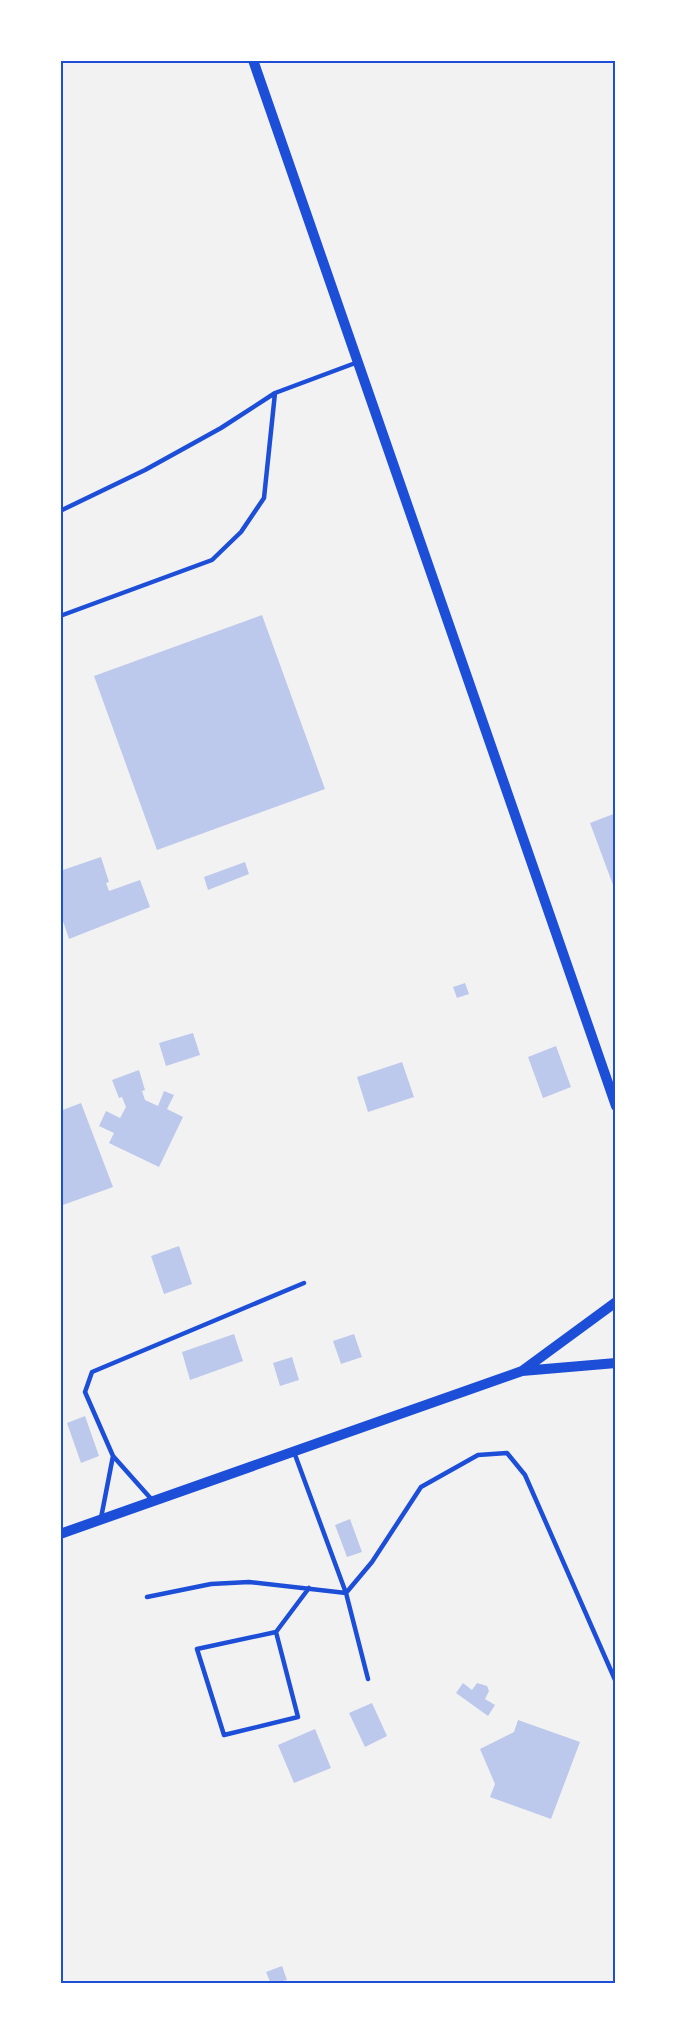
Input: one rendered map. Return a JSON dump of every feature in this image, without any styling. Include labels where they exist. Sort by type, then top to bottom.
[{"type":"street","points":[[253,60],[616,1106]]},
{"type":"street","points":[[522,1371],[616,1302]]},
{"type":"street","points":[[60,1534],[522,1371],[616,1363]]},
{"type":"lane","points":[[60,511],[193,444],[275,393],[358,362]]},
{"type":"lane","points":[[60,616],[212,561],[241,532],[264,498],[275,393]]},
{"type":"lane","points":[[153,1501],[113,1456],[85,1392],[92,1372],[304,1283]]},
{"type":"lane","points":[[294,1452],[346,1593],[368,1679]]},
{"type":"lane","points":[[346,1593],[372,1562],[421,1487],[478,1455],[507,1453],[525,1476],[616,1682]]},
{"type":"lane","points":[[100,1520],[113,1456]]},
{"type":"lane","points":[[147,1597],[211,1584],[249,1582],[346,1593]]},
{"type":"lane","points":[[276,1632],[298,1717],[224,1735],[196,1649],[276,1632],[309,1588]]},
{"type":"building","points":[[262,615],[325,789],[157,850],[94,676]]},
{"type":"building","points":[[616,813],[616,893],[590,823]]},
{"type":"building","points":[[101,857],[109,882],[106,883],[109,891],[140,880],[150,907],[69,939],[60,912],[60,871]]},
{"type":"building","points":[[245,862],[249,874],[208,890],[204,877]]},
{"type":"building","points":[[465,983],[469,994],[457,998],[453,987]]},
{"type":"building","points":[[193,1033],[200,1055],[166,1066],[159,1043]]},
{"type":"building","points":[[556,1046],[571,1087],[543,1098],[528,1057]]},
{"type":"building","points":[[402,1062],[414,1097],[368,1112],[357,1077]]},
{"type":"building","points":[[139,1070],[145,1090],[142,1091],[145,1100],[158,1106],[164,1091],[174,1095],[167,1109],[183,1117],[159,1167],[109,1143],[114,1133],[99,1126],[106,1111],[120,1118],[126,1107],[122,1097],[119,1098],[112,1080]]},
{"type":"building","points":[[81,1103],[113,1187],[60,1206],[60,1111]]},
{"type":"building","points":[[179,1246],[192,1284],[164,1294],[151,1256]]},
{"type":"building","points":[[234,1334],[243,1361],[190,1380],[182,1352]]},
{"type":"building","points":[[354,1334],[362,1357],[341,1364],[333,1341]]},
{"type":"building","points":[[292,1357],[299,1380],[280,1386],[273,1363]]},
{"type":"building","points":[[85,1416],[99,1456],[81,1463],[67,1423]]},
{"type":"building","points":[[350,1519],[362,1552],[347,1557],[335,1525]]},
{"type":"building","points":[[463,1683],[472,1690],[477,1683],[487,1686],[489,1691],[485,1699],[495,1705],[488,1716],[456,1693]]},
{"type":"building","points":[[372,1703],[387,1736],[365,1747],[349,1713]]},
{"type":"building","points":[[518,1720],[580,1742],[551,1819],[490,1797],[495,1784],[480,1749],[514,1732]]},
{"type":"building","points":[[315,1729],[331,1768],[294,1783],[278,1745]]},
{"type":"building","points":[[282,1966],[287,1980],[271,1984],[266,1972]]}]
